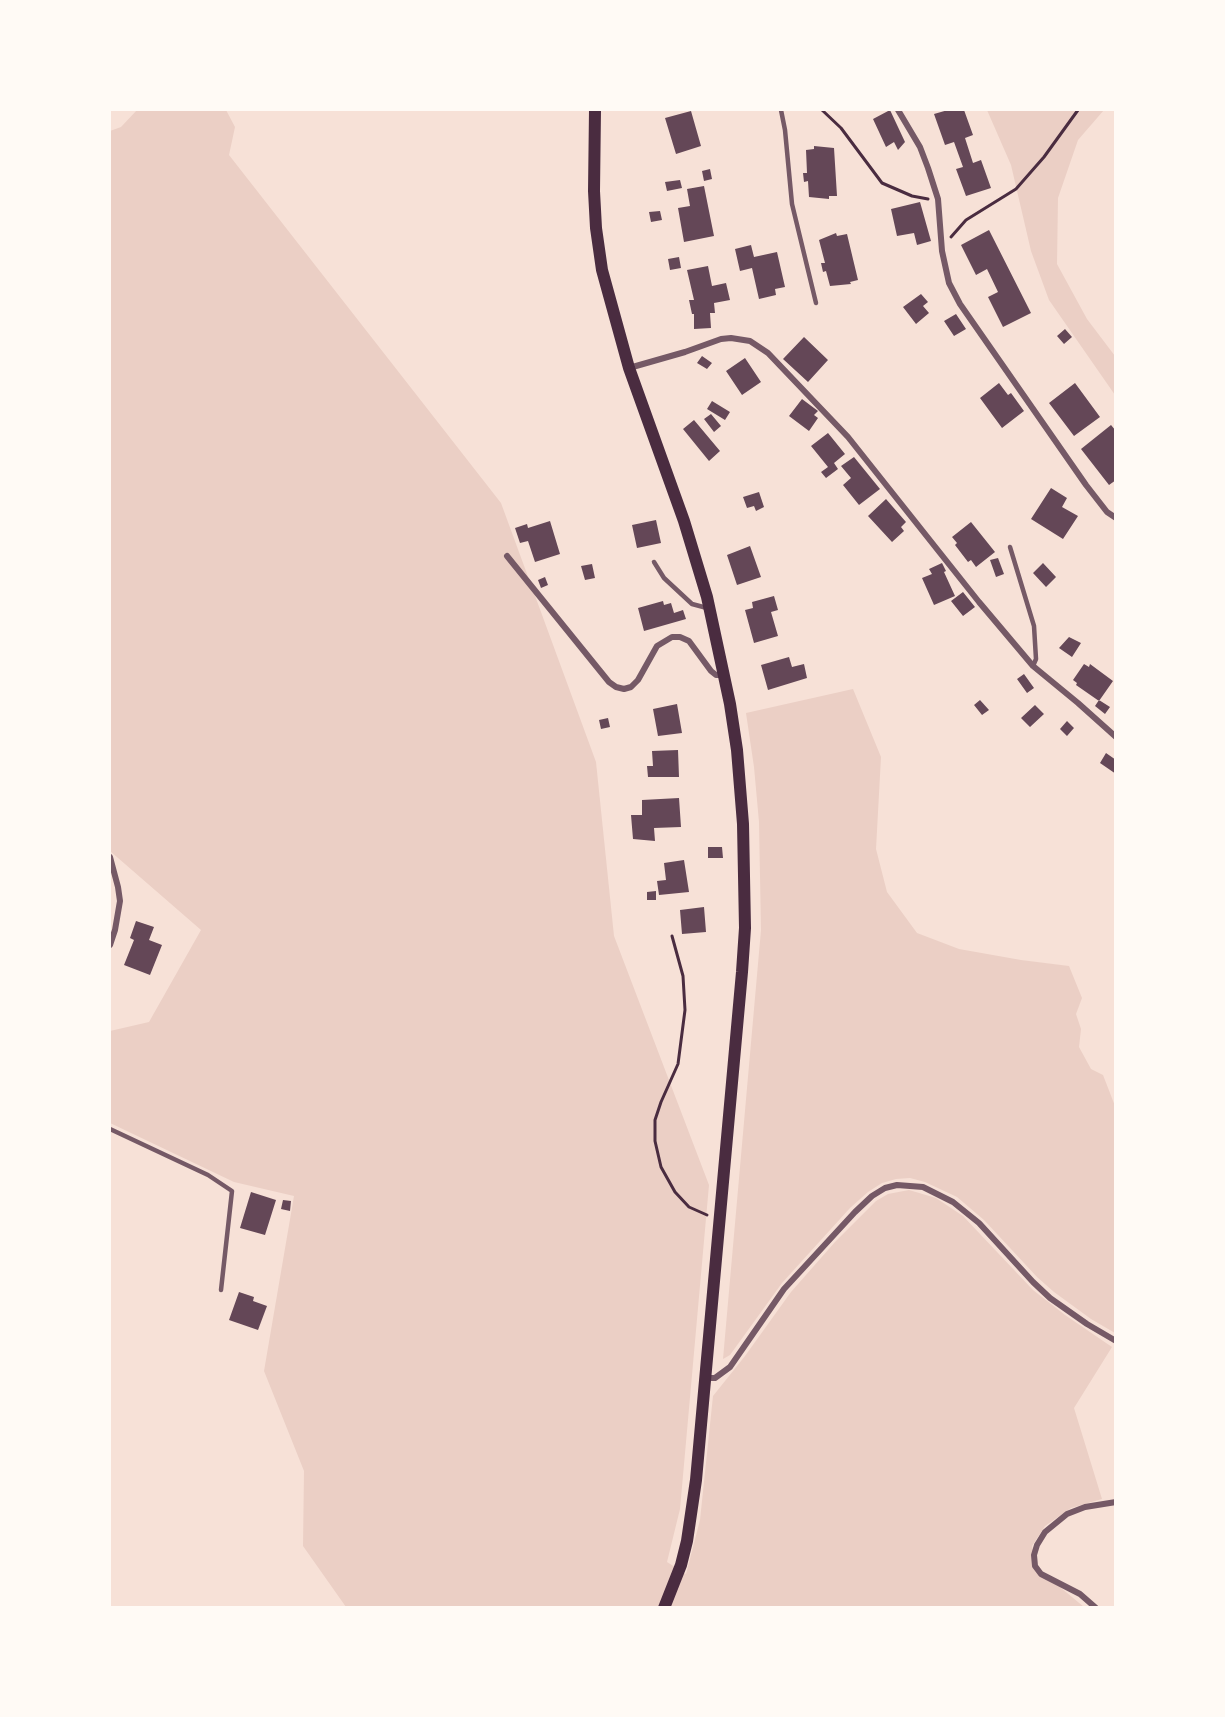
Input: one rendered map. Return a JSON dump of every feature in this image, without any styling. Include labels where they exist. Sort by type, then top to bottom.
[{"type":"main road","points":[[595,110],[594,191],[599,248],[607,291],[684,522],[709,608],[725,675],[737,750],[742,813],[745,928],[692,1514],[681,1565],[664,1608]]},
{"type":"street","points":[[898,110],[920,147],[938,199],[942,251],[949,283],[960,304],[1086,485],[1107,512],[1116,518]]},
{"type":"street","points":[[634,367],[731,338],[750,341],[768,352],[848,437],[1033,666],[1116,737]]},
{"type":"street","points":[[507,556],[609,682],[616,687],[624,689],[632,687],[657,646],[672,637],[680,637],[689,641],[711,671],[716,675],[725,675]]},
{"type":"street","points":[[110,857],[120,901],[110,945]]},
{"type":"street","points":[[705,1378],[715,1378],[730,1367],[784,1289],[855,1212],[872,1196],[885,1188],[897,1185],[923,1187],[953,1202],[979,1223],[1050,1298],[1116,1341]]},
{"type":"street","points":[[1096,1608],[1074,1590],[1041,1574],[1035,1566],[1034,1555],[1041,1538],[1058,1520],[1084,1507],[1116,1502]]},
{"type":"lane","points":[[781,110],[792,204],[816,303]]},
{"type":"lane","points":[[1010,547],[1034,626],[1036,659],[1033,666]]},
{"type":"lane","points":[[654,562],[664,578],[692,603],[709,608]]},
{"type":"lane","points":[[110,1129],[208,1175],[232,1191],[221,1290]]},
{"type":"path","points":[[822,110],[841,128],[882,183],[925,200],[938,199]]},
{"type":"path","points":[[942,251],[961,224],[1006,197],[1027,178],[1078,110]]},
{"type":"path","points":[[672,936],[683,976],[685,1010],[678,1064],[655,1120],[655,1141],[661,1167],[675,1192],[689,1208],[720,1218]]},
{"type":"shaded area","points":[[137,110],[226,110],[235,127],[229,155],[501,503],[596,762],[614,936],[709,1185],[680,1509],[667,1562],[686,1574],[700,1520],[713,1396],[791,1292],[835,1242],[876,1201],[888,1194],[909,1190],[936,1198],[963,1216],[1033,1290],[1112,1347],[1074,1408],[1102,1499],[1071,1508],[1045,1526],[1032,1546],[1037,1568],[1084,1607],[346,1607],[303,1546],[304,1471],[264,1371],[294,1196],[234,1182],[110,1123],[110,1031],[149,1022],[201,930],[110,851],[110,131],[121,127]]},
{"type":"shaded area","points":[[987,110],[1104,110],[1078,140],[1058,198],[1057,264],[1087,319],[1115,356],[1115,395],[1049,300],[1031,251],[1011,165]]},
{"type":"shaded area","points":[[853,689],[881,757],[876,849],[887,892],[917,933],[959,949],[1069,966],[1082,998],[1076,1014],[1081,1029],[1079,1047],[1091,1069],[1103,1075],[1115,1106],[1115,1333],[1054,1292],[984,1220],[957,1197],[925,1182],[910,1178],[882,1183],[850,1208],[782,1283],[730,1355],[723,1359],[761,930],[759,822],[746,713]]},
{"type":"building","points":[[890,110],[905,142],[898,150],[894,142],[886,147],[873,119]]},
{"type":"building","points":[[948,110],[964,110],[973,135],[965,138],[973,163],[981,160],[991,188],[966,196],[956,169],[963,167],[954,142],[945,145],[934,114]]},
{"type":"building","points":[[691,111],[701,146],[676,154],[665,118]]},
{"type":"building","points":[[814,146],[834,148],[837,196],[829,196],[829,199],[809,197],[808,181],[804,182],[803,173],[807,173],[806,150],[814,149]]},
{"type":"building","points":[[710,169],[712,179],[704,181],[702,171]]},
{"type":"building","points":[[680,180],[682,188],[667,191],[665,182]]},
{"type":"building","points":[[704,186],[714,236],[684,242],[678,208],[690,206],[687,189]]},
{"type":"building","points":[[920,202],[931,241],[917,245],[914,233],[897,236],[891,209]]},
{"type":"building","points":[[660,211],[662,220],[651,222],[649,212]]},
{"type":"building","points":[[989,230],[1031,313],[1003,327],[988,297],[998,292],[987,269],[976,275],[961,245]]},
{"type":"building","points":[[836,233],[837,236],[847,234],[858,280],[850,282],[851,284],[830,286],[826,271],[823,272],[821,263],[825,263],[819,240]]},
{"type":"building","points":[[751,245],[754,257],[777,252],[785,287],[775,289],[776,295],[759,299],[752,268],[740,271],[735,249]]},
{"type":"building","points":[[679,257],[681,268],[670,270],[668,259]]},
{"type":"building","points":[[708,266],[712,286],[726,283],[730,300],[714,303],[715,313],[710,313],[711,328],[694,329],[694,314],[692,314],[689,300],[694,300],[687,270]]},
{"type":"building","points":[[921,294],[928,302],[923,306],[929,313],[916,324],[903,307]]},
{"type":"building","points":[[956,314],[966,329],[954,336],[944,321]]},
{"type":"building","points":[[1065,329],[1072,337],[1064,344],[1057,336]]},
{"type":"building","points":[[804,337],[828,360],[808,382],[783,359]]},
{"type":"building","points":[[702,356],[712,363],[707,369],[697,363]]},
{"type":"building","points":[[745,358],[761,382],[742,395],[726,371]]},
{"type":"building","points":[[999,383],[1008,395],[1011,393],[1024,411],[1002,428],[980,398]]},
{"type":"building","points":[[1075,383],[1100,417],[1074,436],[1049,403]]},
{"type":"building","points":[[802,399],[818,411],[814,415],[818,418],[809,431],[789,416]]},
{"type":"building","points":[[712,401],[730,412],[725,420],[707,409]]},
{"type":"building","points":[[711,414],[721,426],[714,432],[704,419]]},
{"type":"building","points":[[694,420],[720,451],[709,461],[683,429]]},
{"type":"building","points":[[1111,425],[1116,431],[1116,480],[1109,485],[1081,449]]},
{"type":"building","points":[[828,433],[845,454],[834,463],[838,469],[826,478],[821,472],[828,467],[811,446]]},
{"type":"building","points":[[854,457],[880,489],[859,505],[843,485],[851,478],[841,466]]},
{"type":"building","points":[[1051,488],[1067,498],[1062,507],[1078,516],[1063,539],[1031,519]]},
{"type":"building","points":[[759,492],[764,507],[756,511],[754,506],[747,508],[743,497]]},
{"type":"building","points":[[886,499],[906,522],[901,527],[904,531],[892,542],[868,516]]},
{"type":"building","points":[[656,520],[661,543],[637,548],[632,525]]},
{"type":"building","points":[[550,521],[560,554],[535,562],[528,541],[520,543],[515,528],[527,524],[528,528]]},
{"type":"building","points":[[971,522],[995,552],[976,567],[971,560],[968,562],[952,537]]},
{"type":"building","points":[[750,546],[761,577],[737,585],[727,555]]},
{"type":"building","points":[[998,558],[1004,574],[996,577],[990,560]]},
{"type":"building","points":[[942,563],[955,596],[934,605],[922,578],[932,574],[929,569]]},
{"type":"building","points":[[1043,563],[1056,577],[1046,587],[1033,573]]},
{"type":"building","points":[[592,564],[595,578],[585,580],[581,566]]},
{"type":"building","points":[[545,577],[548,585],[541,588],[538,580]]},
{"type":"building","points":[[963,592],[975,607],[963,616],[951,601]]},
{"type":"building","points":[[774,596],[778,610],[771,612],[778,636],[754,643],[745,610],[753,608],[752,602]]},
{"type":"building","points":[[663,601],[664,605],[671,603],[674,613],[683,610],[686,619],[644,631],[638,608]]},
{"type":"building","points":[[1069,637],[1081,643],[1072,657],[1059,648]]},
{"type":"building","points":[[789,657],[792,667],[804,664],[807,678],[768,690],[761,665]]},
{"type":"building","points":[[1084,664],[1089,667],[1090,664],[1113,681],[1099,701],[1076,685],[1077,683],[1073,680]]},
{"type":"building","points":[[1024,674],[1034,688],[1027,693],[1017,679]]},
{"type":"building","points":[[980,700],[989,710],[982,715],[974,705]]},
{"type":"building","points":[[1099,700],[1110,707],[1105,714],[1095,706]]},
{"type":"building","points":[[677,704],[682,733],[658,736],[653,709]]},
{"type":"building","points":[[1035,705],[1044,714],[1030,727],[1021,718]]},
{"type":"building","points":[[608,718],[610,727],[601,729],[599,720]]},
{"type":"building","points":[[1067,721],[1074,728],[1067,736],[1060,729]]},
{"type":"building","points":[[678,750],[679,777],[648,777],[647,766],[653,766],[652,751]]},
{"type":"building","points":[[1106,753],[1116,760],[1116,774],[1100,763]]},
{"type":"building","points":[[679,798],[681,827],[654,828],[655,841],[633,839],[631,815],[642,815],[642,800]]},
{"type":"building","points":[[708,847],[722,847],[723,858],[708,858]]},
{"type":"building","points":[[684,860],[689,892],[659,895],[657,881],[666,880],[664,863]]},
{"type":"building","points":[[656,891],[656,900],[647,900],[647,892]]},
{"type":"building","points":[[704,907],[706,932],[682,934],[680,910]]},
{"type":"building","points":[[136,921],[154,927],[149,940],[162,945],[150,975],[124,965],[134,940],[130,938]]},
{"type":"building","points":[[251,1192],[276,1200],[265,1235],[240,1228]]},
{"type":"building","points":[[283,1200],[291,1201],[290,1211],[281,1209]]},
{"type":"building","points":[[239,1292],[254,1297],[253,1301],[267,1306],[258,1330],[229,1320]]}]
